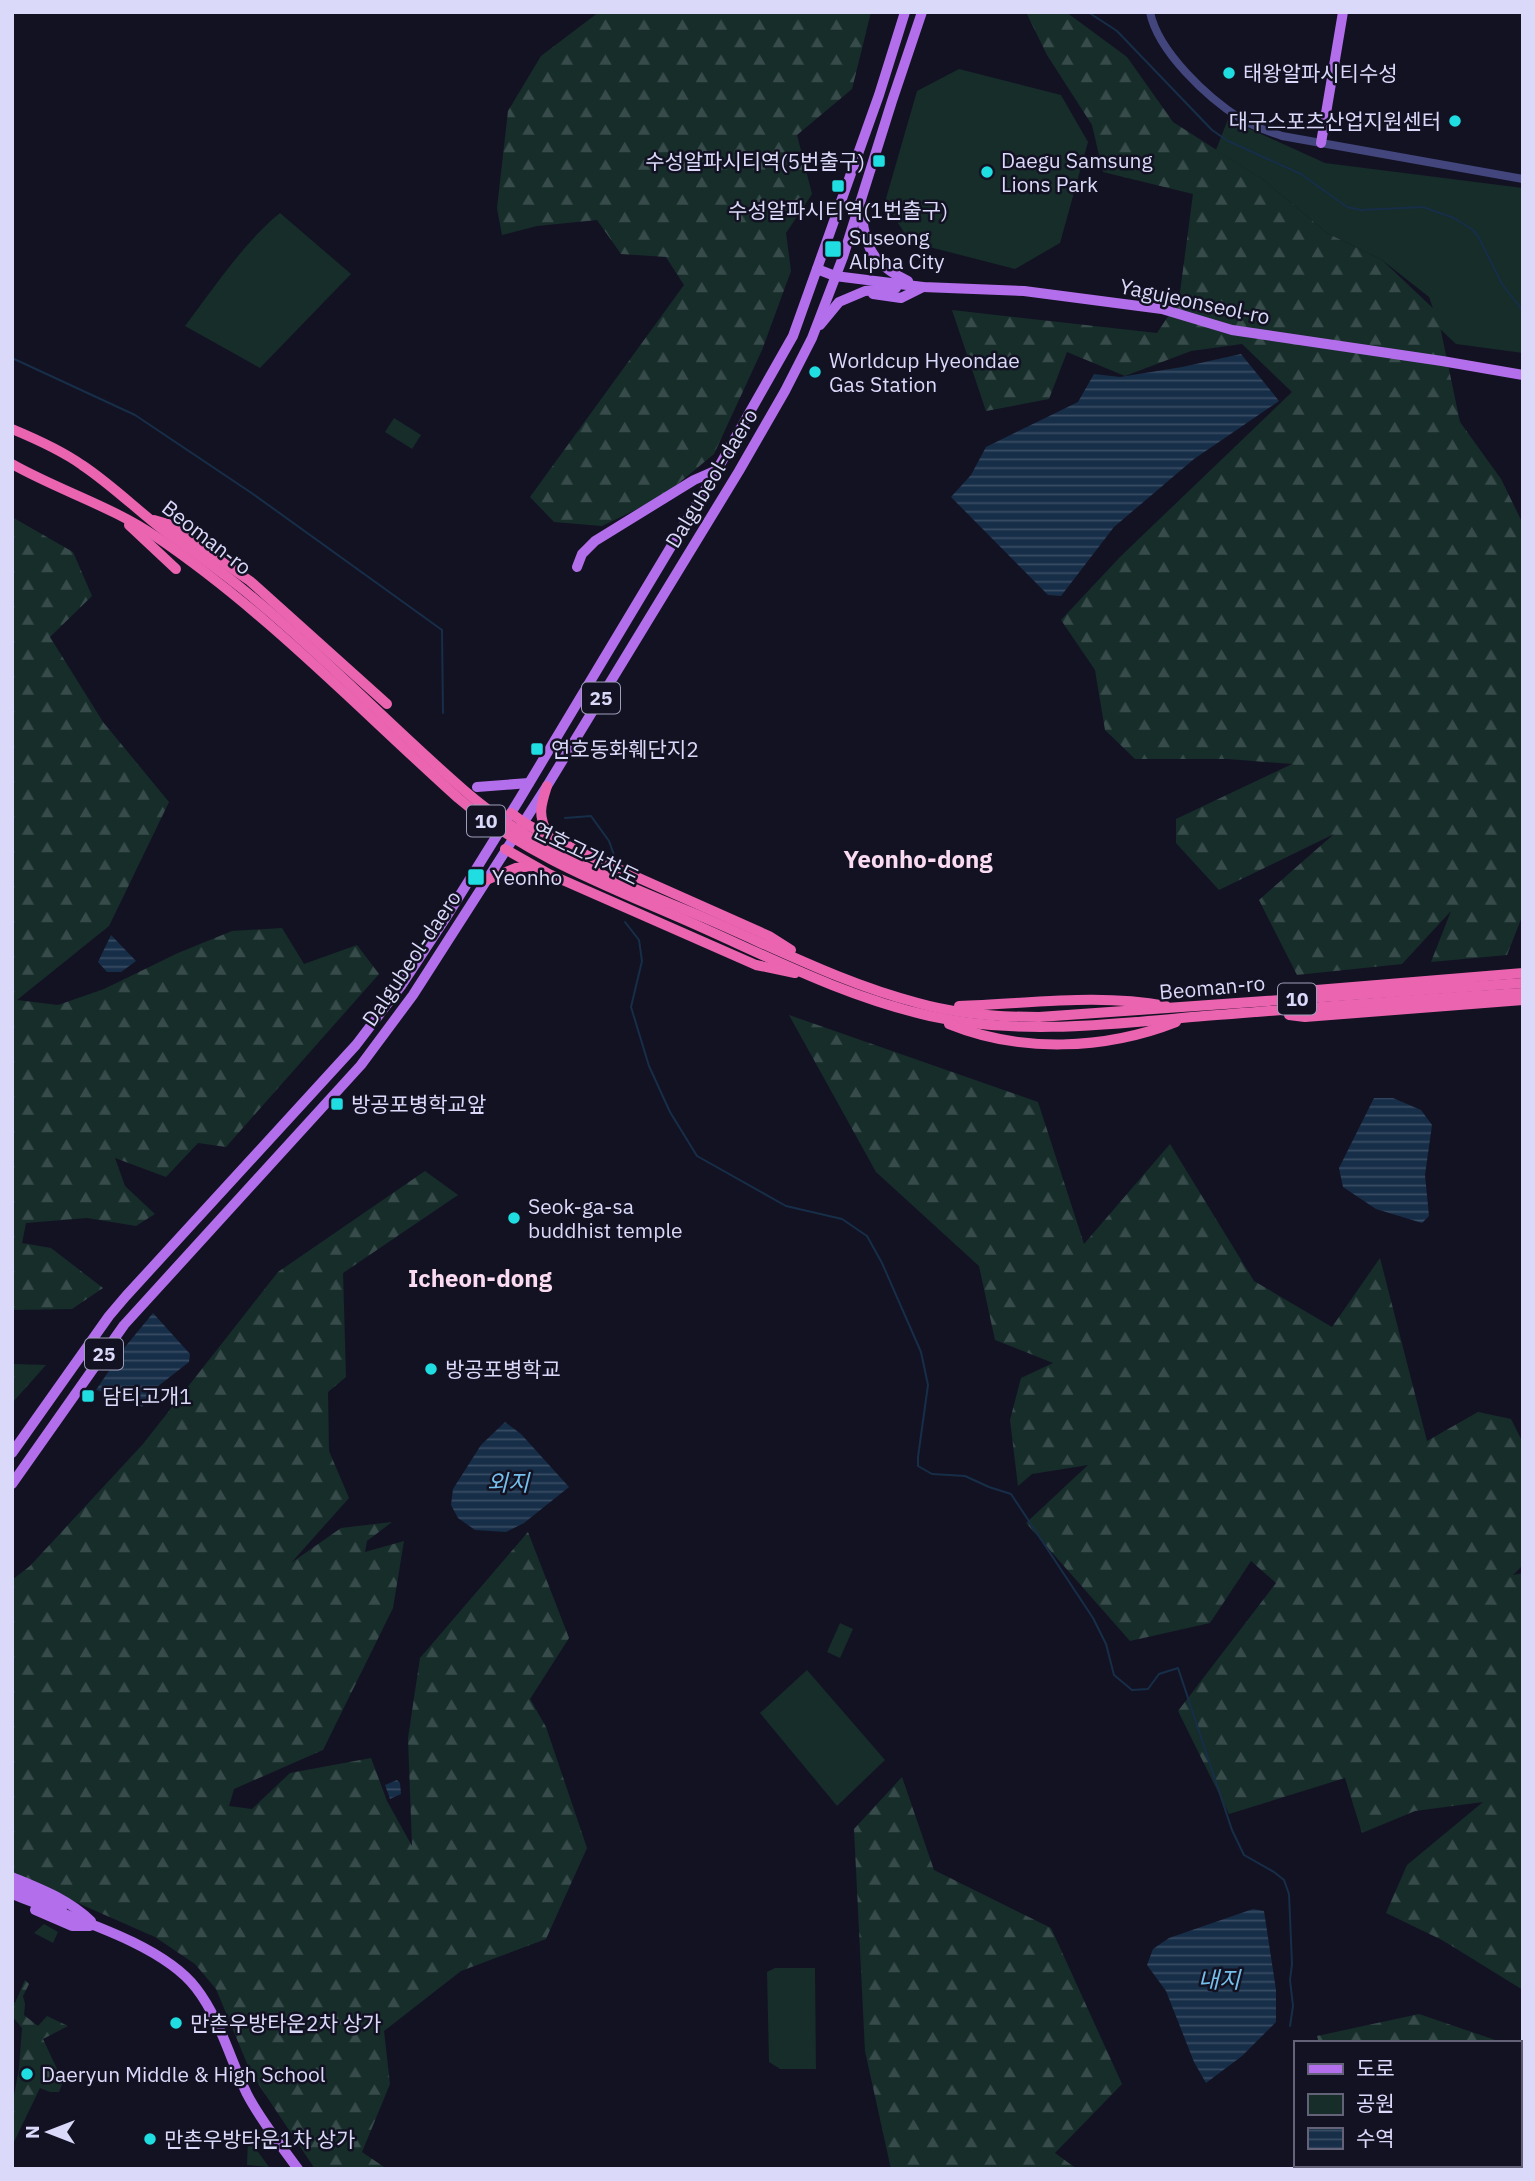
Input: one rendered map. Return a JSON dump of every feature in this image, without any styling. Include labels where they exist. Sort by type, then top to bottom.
[{"type":"highway","name":"Beoman-ro","points":[[12,429],[82,464],[241,588],[360,701]]},
{"type":"highway","name":"Beoman-ro","points":[[12,464],[152,534],[235,595],[360,701]]},
{"type":"highway","points":[[119,516],[176,569]]},
{"type":"highway","points":[[152,519],[168,524],[250,581],[387,704]]},
{"type":"highway","name":"연호고가차도","points":[[360,701],[450,791],[490,824],[548,859],[818,973]]},
{"type":"highway","points":[[547,786],[540,809],[541,822],[548,836]]},
{"type":"highway","points":[[511,813],[548,836],[769,936],[818,973]]},
{"type":"highway","points":[[505,849],[534,866],[756,965],[818,973]]},
{"type":"highway","points":[[486,880],[516,868],[534,866]]},
{"type":"highway","name":"10","points":[[818,973],[867,998],[931,1012]]},
{"type":"highway","points":[[1259,1007],[1304,991],[1523,973]]},
{"type":"highway","name":"Beoman-ro","points":[[931,1012],[1002,1026],[1259,1007],[1523,983]]},
{"type":"highway","name":"Beoman-ro","points":[[1259,1007],[1523,993]]},
{"type":"highway","points":[[931,1012],[1085,1000],[1146,1002],[1185,1013]]},
{"type":"highway","points":[[1259,1007],[1306,1017],[1523,1000]]},
{"type":"highway","points":[[931,1012],[966,1031],[998,1039],[1063,1045],[1154,1031],[1185,1013]]},
{"type":"main road","name":"Dalgubeol-daero","points":[[12,1453],[125,1296],[356,1045],[401,986],[511,813],[717,470],[793,336],[879,94],[905,12]]},
{"type":"main road","name":"Dalgubeol-daero","points":[[12,1484],[124,1325],[361,1065],[413,995],[547,786],[745,460],[785,391],[815,331],[922,12]]},
{"type":"main road","points":[[1321,143],[1343,15]]},
{"type":"main road","points":[[860,200],[863,229],[872,254],[886,268],[920,286]]},
{"type":"main road","name":"Yagujeonseol-ro","points":[[817,269],[835,276],[920,286],[1024,291],[1162,309],[1232,330],[1523,375]]},
{"type":"main road","points":[[815,331],[839,302],[859,293],[920,286]]},
{"type":"main road","points":[[578,567],[582,554],[595,541],[694,480],[717,470]]},
{"type":"main road","points":[[477,787],[529,783]]},
{"type":"main road","points":[[12,1877],[71,1915],[154,1953],[175,1967],[195,1986],[210,2011],[262,2121],[298,2169]]},
{"type":"main road","points":[[12,1886],[51,1902]]},
{"type":"main road","points":[[12,1894],[76,1907],[96,1926]]},
{"type":"main road","points":[[12,1900],[72,1926],[96,1926]]},
{"type":"street","points":[[1150,12],[1159,38],[1181,66],[1216,100],[1241,119],[1262,130],[1321,143],[1510,177],[1523,177]]},
{"type":"green space","points":[[599,12],[871,12],[852,89],[797,135],[812,194],[786,233],[791,271],[762,350],[714,454],[662,497],[602,526],[554,522],[530,497],[684,285],[666,257],[621,254],[597,220],[537,226],[502,235],[497,208],[508,111],[541,56]]},
{"type":"green space","points":[[1026,12],[1066,12],[1127,57],[1173,122],[1265,181],[1327,233],[1382,260],[1437,312],[1460,422],[1501,479],[1523,524],[1523,914],[1507,955],[1431,962],[1451,911],[1402,964],[1297,975],[1259,900],[1334,834],[1219,890],[1176,843],[1176,819],[1292,764],[1228,759],[1135,759],[1105,730],[1095,670],[1061,620],[1120,557],[1292,392],[1242,344],[1191,351],[1125,376],[1067,352],[1049,399],[986,411],[952,310],[1157,333],[1179,300],[1193,194],[1103,172],[1092,125],[1047,55]]},
{"type":"green space","name":"Daegu Samsung Lions Park","points":[[959,69],[1061,95],[1088,142],[1060,243],[1015,269],[910,242],[885,202],[917,91]]},
{"type":"green space","points":[[1228,119],[1325,163],[1523,188],[1523,353],[1456,344],[1440,329],[1429,297],[1382,260],[1327,233],[1265,181],[1216,150]]},
{"type":"green space","points":[[280,213],[351,274],[260,368],[185,326],[242,251]]},
{"type":"green space","points":[[394,418],[421,435],[412,449],[385,432]]},
{"type":"green space","points":[[12,517],[73,552],[92,596],[50,637],[103,722],[169,802],[109,926],[17,1000],[58,1005],[104,989],[178,953],[232,931],[282,928],[304,964],[357,945],[379,974],[226,1147],[198,1143],[166,1177],[115,1158],[125,1186],[155,1214],[136,1226],[87,1218],[26,1223],[22,1243],[51,1248],[103,1288],[72,1309],[12,1310]]},
{"type":"green space","points":[[789,1015],[1038,1102],[1084,1244],[1170,1144],[1254,1281],[1332,1327],[1380,1258],[1427,1441],[1478,1412],[1511,1419],[1523,1443],[1523,1565],[1513,1575],[1523,1573],[1523,1990],[1442,1940],[1386,1913],[1407,1865],[1483,1802],[1415,1811],[1362,1833],[1345,1778],[1229,1814],[1178,1711],[1276,1583],[1251,1561],[1210,1623],[1130,1641],[1026,1523],[1088,1465],[1032,1474],[1018,1486],[1010,1420],[1021,1378],[1053,1363],[995,1340],[979,1266],[876,1172]]},
{"type":"green space","points":[[425,1171],[458,1195],[343,1273],[346,1377],[328,1392],[329,1451],[349,1498],[291,1563],[341,1528],[392,1522],[367,1541],[365,1552],[404,1541],[393,1608],[323,1750],[234,1789],[229,1806],[252,1809],[290,1773],[371,1758],[387,1801],[412,1846],[408,1738],[420,1658],[528,1532],[569,1638],[530,1699],[546,1727],[587,1848],[546,1939],[461,1971],[384,2031],[390,2084],[362,2152],[387,2169],[315,2169],[251,2073],[216,1989],[195,1964],[155,1937],[12,1874],[12,1580],[30,1566],[143,1444],[278,1272]]},
{"type":"green space","points":[[12,1364],[46,1365],[12,1403]]},
{"type":"green space","points":[[840,1623],[853,1629],[840,1658],[827,1652]]},
{"type":"green space","points":[[807,1670],[885,1760],[837,1806],[760,1713]]},
{"type":"green space","points":[[902,1777],[934,1870],[1051,1928],[1122,2084],[1055,2153],[1077,2169],[891,2169],[865,2051],[854,1829]]},
{"type":"green space","points":[[44,1924],[58,1932],[53,1943],[34,1933]]},
{"type":"green space","points":[[775,1968],[815,1968],[816,2069],[780,2069],[769,2062],[767,1972]]},
{"type":"green space","points":[[25,1980],[29,1984],[23,1996],[24,2015],[38,2026],[47,2016],[68,2026],[43,2039],[63,2082],[59,2092],[40,2088],[12,2146],[12,2107],[22,2028],[12,2016],[12,2002],[15,2003]]},
{"type":"green space","points":[[1419,2014],[1498,2041],[1318,2041],[1317,2036]]},
{"type":"green space","points":[[1523,2049],[1523,2169],[1355,2169],[1521,2167]]},
{"type":"green space","points":[[248,2138],[269,2167],[247,2165]]},
{"type":"water","points":[[1241,354],[1279,401],[1194,459],[1114,527],[1061,596],[1048,595],[951,497],[971,475],[986,447],[1078,402],[1094,374],[1120,377]]},
{"type":"water","points":[[111,935],[136,961],[121,972],[107,972],[98,962]]},
{"type":"water","points":[[1374,1098],[1393,1098],[1421,1110],[1432,1125],[1425,1175],[1429,1216],[1422,1223],[1376,1209],[1343,1187],[1339,1168]]},
{"type":"water","points":[[153,1313],[190,1354],[189,1362],[157,1387],[142,1407],[126,1398],[96,1390],[125,1347]]},
{"type":"water","name":"외지","points":[[505,1422],[521,1434],[569,1487],[524,1523],[506,1532],[475,1530],[458,1518],[451,1505],[453,1489],[481,1445]]},
{"type":"water","points":[[397,1780],[401,1794],[390,1799],[385,1785]]},
{"type":"water","name":"내지","points":[[1253,1909],[1264,1911],[1276,1990],[1276,2022],[1242,2056],[1206,2083],[1194,2062],[1166,1991],[1147,1965],[1153,1949],[1169,1938]]},
{"type":"waterway","points":[[1088,12],[1117,31],[1212,130],[1228,141],[1301,174],[1347,207],[1361,210],[1423,207],[1454,218],[1473,230],[1502,284],[1523,311]]},
{"type":"waterway","points":[[12,358],[135,415],[253,494],[442,630],[443,713]]},
{"type":"waterway","points":[[565,818],[591,816],[609,841],[614,855]]},
{"type":"waterway","points":[[625,922],[639,940],[642,961],[631,1007],[649,1066],[670,1112],[697,1156],[786,1206],[842,1219],[867,1236],[882,1263],[921,1352],[928,1385],[918,1466],[932,1474],[965,1476],[1011,1494],[1093,1618],[1106,1644],[1114,1675],[1132,1690],[1148,1689],[1159,1674],[1178,1668],[1232,1830],[1244,1855],[1284,1880],[1289,1894],[1293,2006],[1290,2026]]},
{"type":"place","name":"태왕알파시티수성","points":[[1229,73]]},
{"type":"place","name":"대구스포츠산업지원센터","points":[[1455,121]]},
{"type":"place","name":"수성알파시티역(5번출구)","points":[[879,161]]},
{"type":"place","name":"Daegu Samsung Lions Park","points":[[987,172]]},
{"type":"place","name":"수성알파시티역(1번출구)","points":[[838,186]]},
{"type":"place","name":"Suseong Alpha City","points":[[833,249]]},
{"type":"place","name":"Worldcup Hyeondae Gas Station","points":[[815,372]]},
{"type":"place","name":"연호동화훼단지2","points":[[537,749]]},
{"type":"place","name":"Yeonho","points":[[476,877]]},
{"type":"place","name":"방공포병학교앞","points":[[337,1104]]},
{"type":"place","name":"Seok-ga-sa buddhist temple","points":[[514,1218]]},
{"type":"place","name":"방공포병학교","points":[[431,1369]]},
{"type":"place","name":"담티고개1","points":[[88,1396]]},
{"type":"place","name":"만촌우방타운2차 상가","points":[[176,2023]]},
{"type":"place","name":"Daeryun Middle & High School","points":[[27,2074]]},
{"type":"place","name":"만촌우방타운1차 상가","points":[[150,2139]]},
{"type":"district","name":"Yeonho-dong","points":[[918,859]]},
{"type":"district","name":"Icheon-dong","points":[[480,1278]]}]
